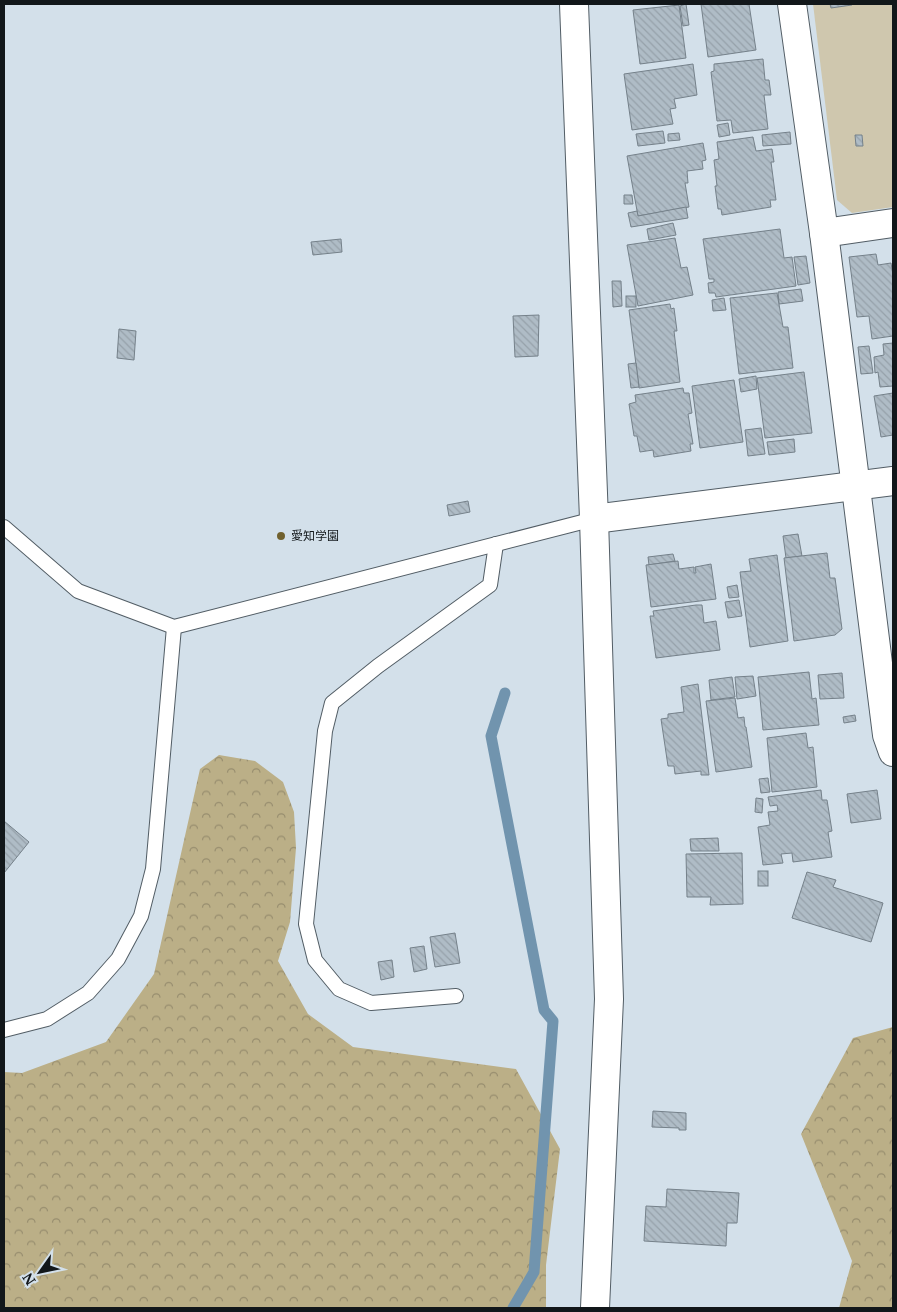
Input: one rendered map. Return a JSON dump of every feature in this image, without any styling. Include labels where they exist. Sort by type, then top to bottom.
[{"type":"street","points":[[574,4],[594,519],[609,999],[595,1308]]},
{"type":"street","points":[[792,4],[891,740]]},
{"type":"street","points":[[824,233],[893,223]]},
{"type":"street","points":[[594,519],[893,481]]},
{"type":"lane","points":[[4,527],[78,591],[174,627],[594,519]]},
{"type":"lane","points":[[456,996],[371,1003],[339,989],[315,960],[306,924],[325,731],[332,703],[378,666],[490,585],[496,544]]},
{"type":"lane","points":[[4,1030],[47,1018],[88,993],[118,958],[141,916],[153,870],[174,627]]},
{"type":"green space","points":[[219,755],[255,761],[283,782],[294,812],[296,848],[290,922],[278,961],[308,1014],[353,1047],[516,1069],[560,1149],[546,1265],[546,1308],[4,1308],[4,1072],[22,1073],[106,1042],[154,974],[200,769]]},
{"type":"green space","points":[[893,1027],[893,1308],[839,1308],[852,1261],[801,1134],[853,1038]]},
{"type":"shaded area","points":[[813,4],[893,4],[893,207],[852,213],[837,200]]},
{"type":"building","points":[[686,4],[689,25],[683,26],[680,6]]},
{"type":"building","points":[[701,4],[749,4],[756,50],[708,57]]},
{"type":"building","points":[[830,4],[852,4],[852,5],[831,8]]},
{"type":"building","points":[[679,5],[686,58],[640,64],[633,10]]},
{"type":"building","points":[[763,59],[765,80],[769,80],[771,95],[764,95],[768,129],[733,133],[731,120],[717,121],[711,72],[714,71],[714,64]]},
{"type":"building","points":[[693,64],[697,95],[674,99],[676,108],[670,109],[673,124],[632,130],[624,74]]},
{"type":"building","points":[[728,123],[730,135],[719,137],[717,125]]},
{"type":"building","points":[[663,131],[665,143],[638,146],[636,134]]},
{"type":"building","points":[[790,132],[791,144],[763,146],[762,135]]},
{"type":"building","points":[[679,133],[680,140],[668,141],[668,134]]},
{"type":"building","points":[[855,135],[862,135],[863,146],[856,146]]},
{"type":"building","points":[[753,137],[756,151],[772,149],[774,162],[771,162],[776,200],[770,200],[771,207],[722,215],[721,209],[718,209],[715,186],[717,186],[714,160],[719,159],[717,142]]},
{"type":"building","points":[[703,143],[706,160],[702,161],[703,169],[687,171],[688,183],[685,183],[689,207],[638,216],[627,156]]},
{"type":"building","points":[[624,195],[632,195],[633,204],[624,204]]},
{"type":"building","points":[[686,207],[688,218],[631,227],[628,213],[637,211],[638,216]]},
{"type":"building","points":[[673,223],[676,235],[649,240],[647,229]]},
{"type":"building","points":[[780,229],[784,258],[792,257],[796,286],[716,297],[715,293],[709,293],[708,283],[714,282],[714,279],[709,279],[703,239]]},
{"type":"building","points":[[675,238],[681,268],[687,267],[693,295],[638,306],[627,245]]},
{"type":"building","points":[[341,239],[342,252],[313,255],[311,242]]},
{"type":"building","points":[[876,254],[878,265],[891,263],[893,275],[893,336],[872,339],[869,316],[857,317],[849,257]]},
{"type":"building","points":[[806,256],[810,283],[798,285],[794,257]]},
{"type":"building","points":[[612,281],[621,281],[622,306],[613,307]]},
{"type":"building","points":[[801,289],[803,301],[779,304],[778,292]]},
{"type":"building","points":[[777,293],[783,327],[788,327],[793,368],[739,374],[730,298]]},
{"type":"building","points":[[626,296],[636,296],[636,307],[626,307]]},
{"type":"building","points":[[724,298],[726,310],[713,311],[712,300]]},
{"type":"building","points":[[670,304],[671,309],[674,308],[677,331],[674,331],[680,382],[639,388],[629,310]]},
{"type":"building","points":[[539,315],[538,356],[515,357],[513,316]]},
{"type":"building","points":[[119,329],[136,331],[134,360],[117,358]]},
{"type":"building","points":[[893,343],[893,386],[880,387],[878,372],[875,373],[874,357],[884,355],[883,344]]},
{"type":"building","points":[[869,346],[873,373],[861,374],[858,347]]},
{"type":"building","points":[[636,363],[639,387],[631,388],[628,364]]},
{"type":"building","points":[[804,372],[812,433],[765,438],[757,378]]},
{"type":"building","points":[[756,376],[757,389],[741,392],[739,379]]},
{"type":"building","points":[[734,380],[743,442],[700,448],[692,386]]},
{"type":"building","points":[[683,388],[684,393],[689,393],[692,413],[688,414],[693,444],[690,444],[691,451],[654,457],[653,450],[640,452],[637,436],[634,436],[629,404],[636,402],[635,395]]},
{"type":"building","points":[[893,393],[893,435],[881,437],[874,396]]},
{"type":"building","points":[[761,428],[765,454],[748,456],[745,430]]},
{"type":"building","points":[[794,439],[795,452],[769,455],[767,442]]},
{"type":"building","points":[[468,501],[470,512],[449,516],[447,505]]},
{"type":"building","points":[[798,534],[802,556],[786,558],[783,536]]},
{"type":"building","points":[[827,553],[830,578],[835,578],[842,629],[835,635],[794,641],[784,558]]},
{"type":"building","points":[[673,554],[675,561],[649,565],[648,557]]},
{"type":"building","points":[[777,555],[788,641],[750,647],[740,572],[751,571],[749,559]]},
{"type":"building","points":[[678,561],[679,569],[694,567],[694,573],[696,573],[695,567],[711,564],[716,599],[651,607],[646,565]]},
{"type":"building","points":[[737,585],[739,597],[729,598],[727,587]]},
{"type":"building","points":[[739,600],[742,616],[728,618],[725,602]]},
{"type":"building","points":[[702,605],[704,623],[716,621],[720,650],[656,658],[650,616],[654,616],[653,611]]},
{"type":"building","points":[[809,672],[812,699],[816,698],[819,725],[763,730],[758,677]]},
{"type":"building","points":[[842,673],[844,698],[820,699],[818,675]]},
{"type":"building","points":[[753,676],[756,696],[737,699],[735,677]]},
{"type":"building","points":[[732,677],[735,697],[711,700],[709,680]]},
{"type":"building","points":[[698,684],[709,775],[701,775],[701,771],[675,774],[674,766],[668,766],[661,719],[668,718],[668,714],[684,712],[681,687]]},
{"type":"building","points":[[735,698],[738,718],[744,717],[752,767],[716,772],[706,701]]},
{"type":"building","points":[[855,715],[856,721],[844,723],[843,717]]},
{"type":"building","points":[[806,733],[808,748],[813,747],[817,787],[772,792],[767,738]]},
{"type":"building","points":[[768,778],[770,792],[761,793],[759,779]]},
{"type":"building","points":[[821,790],[822,800],[827,800],[832,831],[828,832],[832,857],[793,862],[792,853],[781,854],[783,863],[763,865],[758,827],[770,825],[768,812],[778,811],[777,805],[770,806],[768,797]]},
{"type":"building","points":[[877,790],[881,819],[851,823],[847,794]]},
{"type":"building","points":[[756,798],[763,799],[762,813],[755,812]]},
{"type":"building","points":[[4,821],[29,842],[4,873]]},
{"type":"building","points":[[718,838],[719,851],[691,851],[690,839]]},
{"type":"building","points":[[742,853],[743,904],[710,905],[711,897],[687,897],[686,854]]},
{"type":"building","points":[[758,871],[768,871],[768,886],[758,886]]},
{"type":"building","points":[[807,872],[836,880],[833,887],[883,903],[871,942],[792,918]]},
{"type":"building","points":[[455,933],[460,963],[435,967],[430,937]]},
{"type":"building","points":[[424,946],[427,969],[414,972],[410,948]]},
{"type":"building","points":[[392,960],[394,977],[381,980],[378,962]]},
{"type":"building","points":[[653,1111],[686,1113],[686,1130],[652,1127]]},
{"type":"building","points":[[667,1189],[739,1193],[737,1223],[727,1223],[726,1246],[644,1241],[646,1206],[666,1207]]},
{"type":"waterway","points":[[505,693],[491,736],[544,1010],[553,1021],[534,1272],[513,1308]]},
{"type":"place","name":"愛知学園","points":[[281,536]]}]
